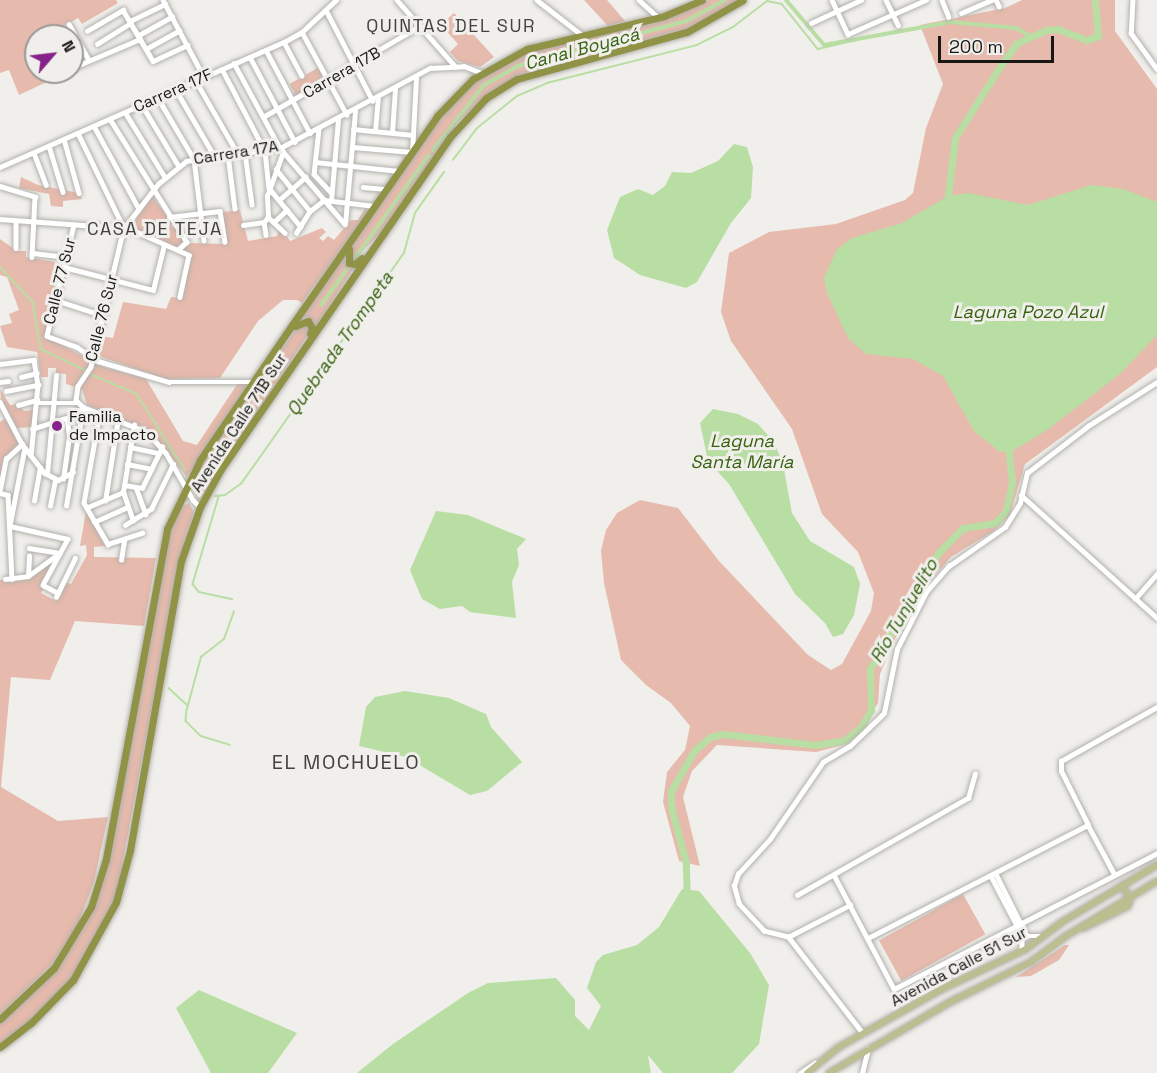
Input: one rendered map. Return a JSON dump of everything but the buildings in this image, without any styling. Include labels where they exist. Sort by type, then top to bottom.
[{"type":"highway","name":"Avenida Calle 71B Sur","points":[[0,1019],[54,968],[91,907],[106,859],[160,558],[186,486],[281,342],[449,100],[482,73],[519,52],[658,17],[702,0]]},
{"type":"highway","name":"Avenida Calle 71B Sur","points":[[0,1047],[31,1023],[68,986],[105,929],[126,869],[181,561],[200,507],[298,358],[437,156],[473,110],[517,79],[687,32],[732,9],[744,0]]},
{"type":"highway","points":[[358,231],[347,252],[349,263],[357,263],[376,243]]},
{"type":"highway","points":[[281,342],[300,322],[310,322],[312,330],[298,358]]},
{"type":"main road","name":"Avenida Calle 51 Sur","points":[[807,1073],[823,1058],[942,989],[1022,951],[1122,885],[1157,865]]},
{"type":"main road","points":[[1122,885],[1129,897],[1157,881]]},
{"type":"main road","name":"Avenida Calle 51 Sur","points":[[830,1073],[868,1048],[1031,962],[1076,929],[1098,923],[1126,907],[1129,897]]},
{"type":"street","name":"Carrera 17F","points":[[0,167],[284,42],[302,32],[336,0]]},
{"type":"street","points":[[397,0],[455,66]]},
{"type":"street","points":[[537,0],[582,35]]},
{"type":"street","points":[[639,0],[658,17]]},
{"type":"street","points":[[832,0],[848,34],[926,0]]},
{"type":"street","points":[[811,23],[861,0]]},
{"type":"street","points":[[886,0],[898,25]]},
{"type":"street","points":[[942,0],[950,17]]},
{"type":"street","points":[[961,13],[991,0]]},
{"type":"street","points":[[996,0],[999,6]]},
{"type":"street","points":[[1133,0],[1131,33],[1157,69]]},
{"type":"street","points":[[97,44],[164,2],[204,77]]},
{"type":"street","points":[[87,31],[123,10],[154,61],[187,45]]},
{"type":"street","points":[[326,10],[355,66],[376,100],[375,131]]},
{"type":"street","points":[[84,62],[140,37],[172,17]]},
{"type":"street","name":"Carrera 17B","points":[[263,117],[329,82],[420,26]]},
{"type":"street","points":[[146,49],[179,31]]},
{"type":"street","points":[[302,32],[347,115]]},
{"type":"street","points":[[284,42],[302,76]]},
{"type":"street","points":[[266,50],[310,134]]},
{"type":"street","points":[[84,51],[89,60]]},
{"type":"street","points":[[250,57],[295,141]]},
{"type":"street","points":[[234,63],[282,150],[345,224],[355,111]]},
{"type":"street","name":"Carrera 17A","points":[[125,228],[152,190],[178,165],[194,159],[282,150],[416,78],[430,68],[455,66],[482,73]]},
{"type":"street","points":[[222,69],[265,151],[270,188],[268,217],[264,222],[243,225]]},
{"type":"street","points":[[352,147],[412,152],[416,78]]},
{"type":"street","points":[[196,81],[238,154]]},
{"type":"street","points":[[392,133],[395,89]]},
{"type":"street","points":[[176,90],[215,157]]},
{"type":"street","points":[[158,98],[194,159],[204,240]]},
{"type":"street","points":[[142,105],[178,165]]},
{"type":"street","points":[[125,112],[165,177]]},
{"type":"street","points":[[110,119],[168,217],[187,242],[178,250]]},
{"type":"street","points":[[331,201],[338,120]]},
{"type":"street","points":[[94,126],[139,209]]},
{"type":"street","points":[[318,129],[314,174],[332,193]]},
{"type":"street","points":[[354,129],[413,135]]},
{"type":"street","points":[[78,133],[125,228]]},
{"type":"street","points":[[64,139],[79,193]]},
{"type":"street","points":[[49,146],[63,192]]},
{"type":"street","points":[[270,188],[282,150]]},
{"type":"street","points":[[34,153],[45,185]]},
{"type":"street","points":[[245,153],[252,205]]},
{"type":"street","points":[[228,155],[235,208]]},
{"type":"street","points":[[315,162],[399,171]]},
{"type":"street","points":[[276,169],[310,211]]},
{"type":"street","points":[[279,200],[305,177]]},
{"type":"street","points":[[0,186],[35,197],[32,255],[66,257]]},
{"type":"street","points":[[363,186],[387,189]]},
{"type":"street","points":[[270,188],[301,227]]},
{"type":"street","points":[[296,233],[310,211],[324,200],[375,206]]},
{"type":"street","points":[[275,221],[287,210]]},
{"type":"street","points":[[168,217],[220,211],[225,242]]},
{"type":"street","points":[[268,217],[285,232]]},
{"type":"street","points":[[0,219],[125,228],[178,250],[189,255],[180,297]]},
{"type":"street","points":[[16,220],[16,248]]},
{"type":"street","points":[[264,222],[266,235]]},
{"type":"street","name":"Calle 77 Sur","points":[[74,225],[47,336],[77,347],[92,358]]},
{"type":"street","name":"Calle 76 Sur","points":[[78,403],[78,386],[91,367],[125,228]]},
{"type":"street","points":[[64,267],[153,290],[164,245]]},
{"type":"street","points":[[56,300],[102,315]]},
{"type":"street","points":[[0,364],[32,358],[38,385],[31,456]]},
{"type":"street","points":[[92,358],[169,382],[254,382]]},
{"type":"street","points":[[21,377],[37,373]]},
{"type":"street","points":[[47,474],[49,424],[56,375]]},
{"type":"street","points":[[0,382],[8,381]]},
{"type":"street","points":[[863,1034],[788,938],[764,931],[739,904],[734,886],[738,874],[770,839],[824,762],[850,746],[884,712],[897,649],[926,592],[949,566],[1005,527],[1014,516],[1021,495],[1022,481],[1035,465],[1157,382]]},
{"type":"street","points":[[6,391],[38,385]]},
{"type":"street","points":[[18,405],[36,401],[52,404],[78,403],[83,407],[134,425],[173,464],[200,507]]},
{"type":"street","points":[[0,402],[24,446],[40,468],[55,480],[63,479],[73,472]]},
{"type":"street","points":[[32,429],[68,417],[83,407]]},
{"type":"street","points":[[66,506],[83,407]]},
{"type":"street","points":[[100,412],[86,505],[102,538],[113,544],[142,533]]},
{"type":"street","points":[[63,479],[69,437],[68,417]]},
{"type":"street","points":[[105,501],[118,418]]},
{"type":"street","points":[[133,521],[123,492],[134,425]]},
{"type":"street","points":[[69,437],[75,450]]},
{"type":"street","points":[[12,579],[8,495],[0,491],[6,459],[24,446]]},
{"type":"street","points":[[10,526],[24,446]]},
{"type":"street","points":[[130,447],[161,450]]},
{"type":"street","points":[[124,485],[142,488],[161,450]]},
{"type":"street","points":[[127,464],[152,469]]},
{"type":"street","points":[[125,525],[146,514],[173,464]]},
{"type":"street","points":[[34,501],[40,468]]},
{"type":"street","points":[[51,506],[55,480]]},
{"type":"street","points":[[136,487],[146,514]]},
{"type":"street","points":[[86,505],[105,501],[123,492]]},
{"type":"street","points":[[1021,495],[1157,618]]},
{"type":"street","points":[[93,522],[127,507]]},
{"type":"street","points":[[10,526],[68,539],[43,585],[57,595],[75,558]]},
{"type":"street","points":[[121,560],[123,540]]},
{"type":"street","points":[[29,548],[62,553]]},
{"type":"street","points":[[5,579],[28,576],[62,553]]},
{"type":"street","points":[[28,576],[29,556]]},
{"type":"street","points":[[1135,598],[1157,574]]},
{"type":"street","points":[[1114,873],[1061,771],[1061,761],[1157,707]]},
{"type":"street","points":[[797,895],[968,798],[975,774]]},
{"type":"street","points":[[868,938],[1088,825]]},
{"type":"street","points":[[834,875],[894,989],[1114,873],[1157,853]]},
{"type":"street","points":[[993,875],[1019,924],[1023,938],[1022,951]]},
{"type":"street","points":[[788,938],[850,905]]},
{"type":"street","points":[[1019,924],[1032,938],[1051,931]]},
{"type":"street","points":[[862,1073],[868,1048]]},
{"type":"street","points":[[800,1073],[823,1058]]},
{"type":"shaded area","points":[[0,0],[116,0],[118,3],[82,24],[78,18],[68,24],[24,24],[24,84],[42,84],[19,95],[9,70],[0,73]]},
{"type":"shaded area","points":[[584,0],[607,0],[625,21],[608,26]]},
{"type":"shaded area","points":[[708,0],[740,0],[689,28],[531,71],[487,94],[458,122],[383,230],[352,262],[348,254],[439,119],[483,75],[524,53],[666,18]]},
{"type":"shaded area","points":[[1022,0],[1115,0],[1115,31],[1157,89],[1157,367],[1025,464],[1010,515],[995,530],[951,557],[929,582],[898,632],[880,674],[878,703],[861,730],[843,745],[816,752],[717,745],[692,771],[683,797],[700,866],[679,861],[663,802],[667,772],[685,750],[690,726],[671,703],[646,685],[621,660],[604,583],[601,551],[606,530],[617,513],[640,500],[678,508],[719,561],[808,655],[831,670],[842,664],[871,611],[874,593],[858,552],[822,514],[792,429],[731,341],[721,312],[729,253],[769,232],[836,224],[905,200],[913,193],[926,128],[943,84],[920,25],[1005,8]]},
{"type":"shaded area","points":[[454,13],[494,57],[480,67],[458,61],[450,52],[458,44],[441,25]]},
{"type":"shaded area","points":[[319,67],[327,81],[298,98],[290,84]]},
{"type":"shaded area","points":[[21,177],[38,185],[79,193],[82,199],[63,201],[63,207],[51,206],[49,194],[19,188]]},
{"type":"shaded area","points":[[152,196],[185,241],[176,248],[131,227]]},
{"type":"shaded area","points":[[365,209],[368,211],[302,303],[297,300],[283,300],[258,321],[220,378],[165,379],[96,355],[100,336],[113,338],[123,302],[166,309],[171,297],[180,298],[192,256],[182,251],[191,243],[227,244],[223,212],[240,210],[248,241],[277,236],[280,227],[290,241],[322,228],[326,232],[319,238],[323,241],[328,236],[334,240],[351,220],[358,220]]},
{"type":"shaded area","points":[[0,239],[17,251],[26,251],[26,257],[61,263],[45,336],[103,367],[146,379],[183,441],[197,445],[238,383],[248,384],[187,477],[149,430],[87,405],[82,389],[66,384],[66,374],[56,373],[56,368],[48,368],[48,377],[41,377],[37,352],[7,347],[0,326],[12,323],[9,314],[19,310],[7,277],[0,275]]},
{"type":"shaded area","points":[[343,258],[348,266],[355,266],[316,326],[309,317],[301,317]]},
{"type":"shaded area","points":[[310,324],[309,333],[199,500],[189,485],[195,473],[299,325]]},
{"type":"shaded area","points":[[0,389],[10,405],[17,404],[24,411],[34,410],[31,427],[17,428],[1,398]]},
{"type":"shaded area","points":[[6,418],[20,444],[4,457],[0,479],[0,422]]},
{"type":"shaded area","points":[[189,503],[194,512],[180,556],[116,898],[75,974],[37,1015],[0,1043],[0,1023],[61,965],[97,899],[115,823],[161,562],[179,508]]},
{"type":"shaded area","points":[[86,511],[105,546],[94,547],[94,557],[156,558],[144,626],[75,621],[50,680],[11,677],[1,787],[58,821],[108,817],[94,882],[78,924],[51,965],[0,1014],[0,580],[30,576],[59,557],[41,593],[56,601],[65,582],[71,584],[87,555],[86,545],[80,546]]},
{"type":"shaded area","points":[[963,894],[985,934],[901,981],[879,941]]},
{"type":"shaded area","points":[[1065,945],[1069,945],[1059,960],[1031,976],[1016,977]]},
{"type":"water","points":[[734,144],[747,147],[753,167],[751,198],[731,223],[697,282],[686,288],[640,275],[614,258],[607,230],[620,197],[638,189],[653,195],[665,186],[672,172],[691,173],[718,161]]},
{"type":"water","name":"Laguna Pozo Azul","points":[[1091,185],[1123,189],[1157,202],[1157,335],[1121,373],[1050,428],[1011,452],[1000,452],[974,431],[943,376],[913,359],[866,354],[848,338],[827,293],[824,278],[837,249],[852,238],[902,223],[948,196],[968,193],[1028,205]]},
{"type":"water","name":"Laguna Santa María","points":[[713,409],[738,414],[758,424],[774,442],[783,464],[792,513],[810,541],[854,567],[860,584],[854,615],[843,634],[833,637],[825,623],[795,594],[729,484],[708,461],[700,423]]},
{"type":"water","points":[[436,511],[468,515],[526,539],[517,549],[519,565],[512,582],[516,618],[470,612],[462,606],[440,609],[422,599],[410,570]]},
{"type":"water","points":[[405,691],[449,698],[486,714],[491,727],[522,762],[487,791],[470,795],[406,757],[359,746],[366,707],[375,697]]},
{"type":"water","points":[[682,889],[699,891],[750,953],[769,985],[759,1044],[732,1073],[663,1073],[648,1055],[651,1073],[357,1073],[393,1044],[468,993],[488,983],[556,978],[575,1000],[575,1016],[589,1030],[601,1006],[587,988],[596,962],[603,955],[637,945],[659,927]]},
{"type":"water","points":[[199,990],[297,1033],[268,1073],[211,1073],[176,1008]]},
{"type":"waterway","name":"Canal Boyacá","points":[[433,150],[484,85],[518,66],[686,21],[725,0]]},
{"type":"waterway","points":[[786,0],[824,45],[951,22],[1016,28],[1030,36]]},
{"type":"waterway","name":"Río Tunjuelito","points":[[947,203],[955,138],[1017,43],[1046,30],[1058,29],[1087,40],[1098,36],[1095,0]]},
{"type":"waterway","points":[[453,160],[476,129],[517,96],[547,83],[697,45],[733,27],[767,1],[782,4],[818,49],[857,40]]},
{"type":"waterway","name":"Canal Boyacá","points":[[356,257],[429,155]]},
{"type":"waterway","name":"Quebrada Trompeta","points":[[215,496],[225,495],[241,484],[404,253],[415,213],[444,172]]},
{"type":"waterway","name":"Quebrada Trompeta","points":[[0,267],[33,302],[41,349],[85,370]]},
{"type":"waterway","name":"Canal Boyacá","points":[[321,305],[348,268]]},
{"type":"waterway","name":"Quebrada Trompeta","points":[[90,374],[137,394],[185,470]]},
{"type":"waterway","name":"Río Tunjuelito","points":[[687,899],[686,863],[671,807],[671,791],[694,751],[710,737],[723,734],[815,745],[845,740],[861,727],[871,710],[870,669],[938,553],[963,528],[995,523],[1006,511],[1012,482],[1008,445]]},
{"type":"waterway","points":[[219,497],[193,584],[199,592],[232,599]]},
{"type":"waterway","points":[[187,709],[201,657],[224,639],[234,612]]},
{"type":"waterway","points":[[169,688],[187,705]]},
{"type":"waterway","points":[[187,710],[186,721],[201,736],[230,745]]},
{"type":"place","name":"Familia de Impacto","points":[[57,426]]},
{"type":"district","name":"QUINTAS DEL SUR","points":[[451,26]]},
{"type":"district","name":"CASA DE TEJA","points":[[155,229]]},
{"type":"district","name":"EL MOCHUELO","points":[[346,762]]}]
